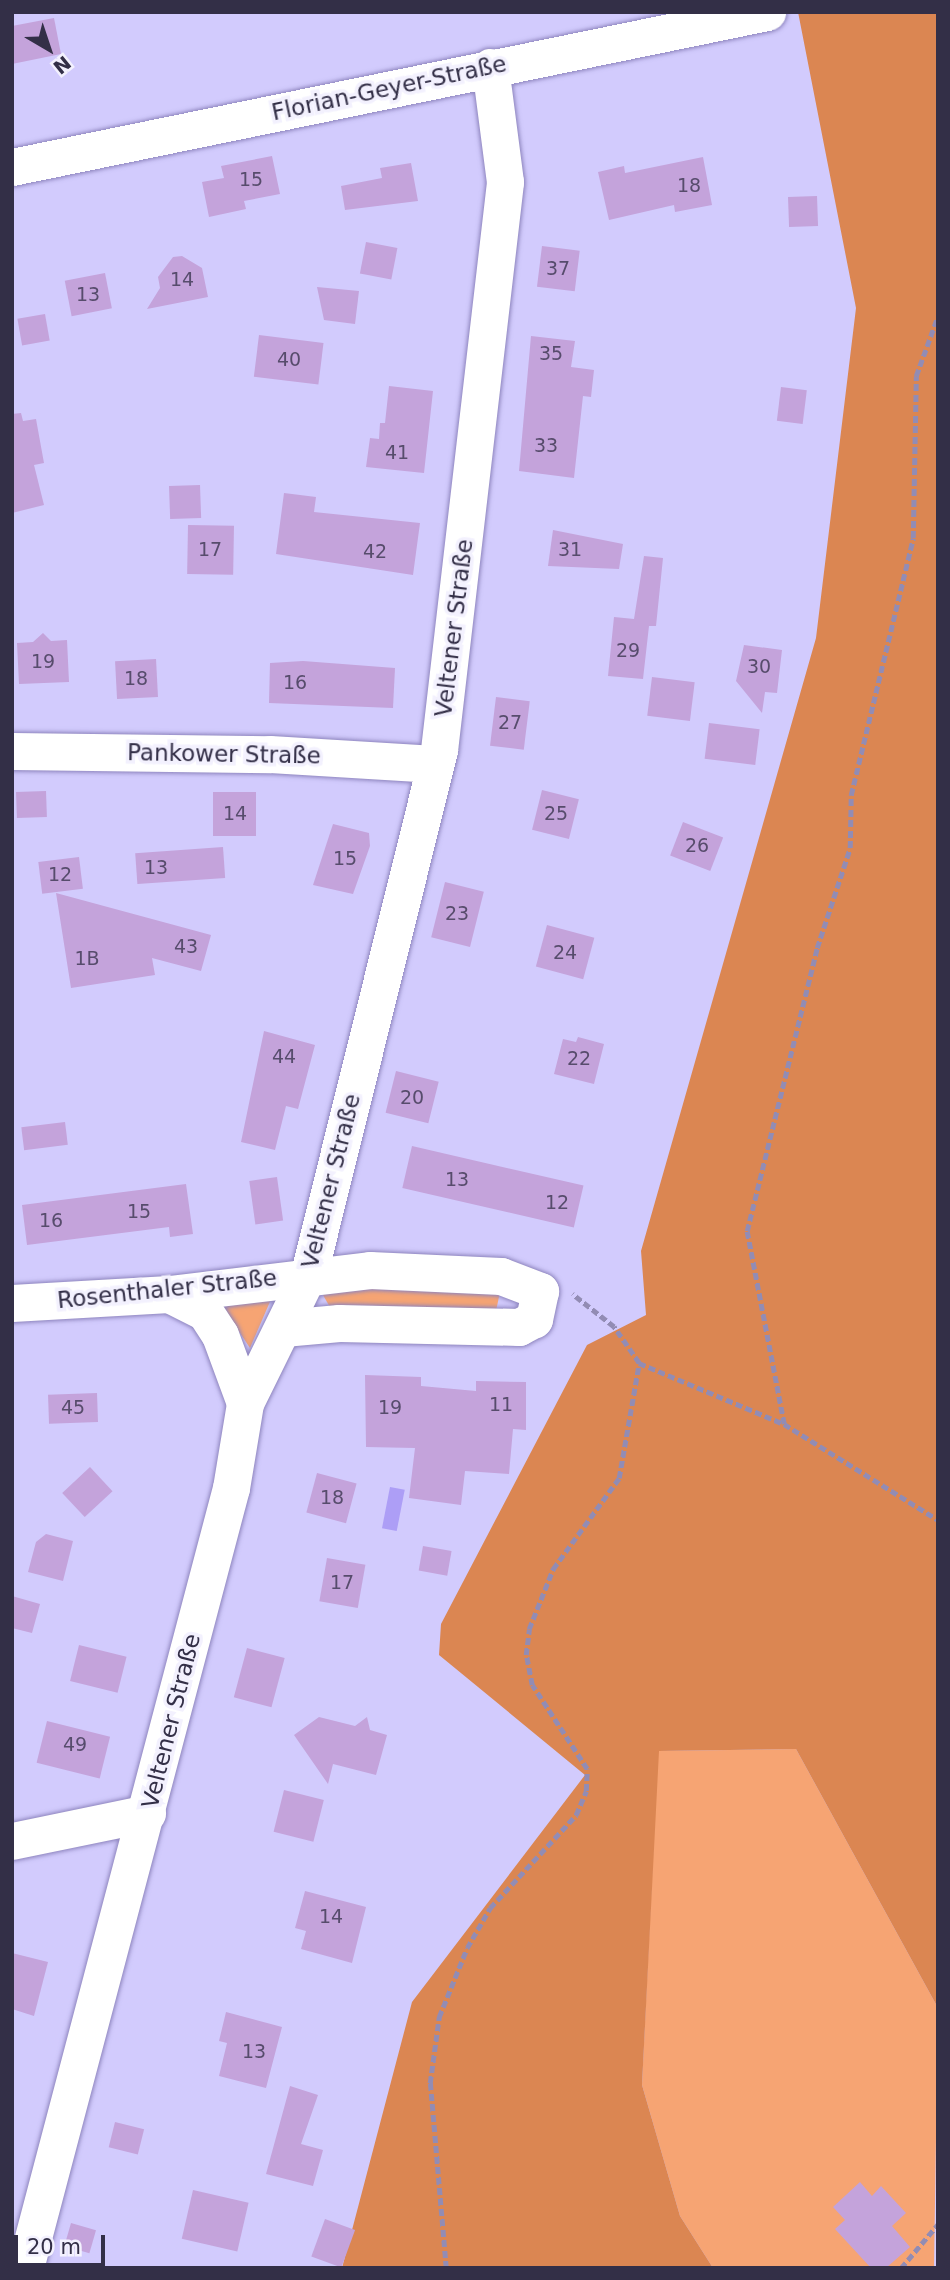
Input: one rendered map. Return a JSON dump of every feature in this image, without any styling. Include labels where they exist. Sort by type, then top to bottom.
[{"type":"street","name":"Florian-Geyer-Straße","points":[[12,167],[767,12]]},
{"type":"street","name":"Veltener Straße","points":[[24,2268],[148,1813],[231,1488],[244,1403],[309,1273],[435,764],[505,182],[490,67]]},
{"type":"street","name":"Pankower Straße","points":[[12,751],[322,756],[435,764]]},
{"type":"street","name":"Rosenthaler Straße","points":[[12,1303],[169,1294],[309,1273],[501,1276],[540,1291]]},
{"type":"street","points":[[283,1328],[339,1323],[519,1327],[534,1319],[540,1291]]},
{"type":"street","points":[[169,1294],[205,1312],[220,1335],[244,1403]]},
{"type":"street","points":[[12,1840],[148,1813]]},
{"type":"path","points":[[784,1424],[747,1231],[817,948],[850,848],[851,795],[914,538],[916,376],[938,316]]},
{"type":"path","points":[[540,1291],[572,1294],[614,1327],[639,1363],[784,1424],[938,1520]]},
{"type":"path","points":[[446,2268],[430,2083],[439,2017],[467,1948],[490,1908],[576,1815],[586,1791],[587,1769],[532,1685],[527,1642],[553,1569],[619,1478],[639,1363]]},
{"type":"path","points":[[901,2268],[938,2224]]},
{"type":"shaded area","points":[[798,12],[938,12],[938,2008],[796,1749],[659,1751],[642,2085],[680,2216],[713,2268],[342,2268],[412,2002],[585,1775],[439,1655],[441,1624],[587,1345],[646,1315],[641,1251],[816,638],[856,308]]},
{"type":"shaded area","points":[[331,1282],[500,1292],[496,1311],[331,1309],[323,1295]]},
{"type":"shaded area","points":[[272,1297],[250,1348],[220,1303]]},
{"type":"shaded area","points":[[390,1487],[405,1490],[397,1531],[382,1528]]},
{"type":"shaded area","points":[[796,1749],[938,2008],[934,2268],[713,2268],[680,2216],[642,2085],[658,1751]]},
{"type":"building","points":[[54,18],[61,54],[12,64],[12,26]]},
{"type":"building","points":[[272,156],[280,194],[244,201],[246,209],[209,217],[202,182],[224,178],[221,166]]},
{"type":"building","points":[[703,157],[712,205],[675,212],[674,205],[609,220],[598,172],[624,166],[625,173]]},
{"type":"building","points":[[411,163],[418,201],[345,210],[341,186],[382,178],[380,168]]},
{"type":"building","points":[[817,196],[818,226],[789,227],[788,197]]},
{"type":"building","points":[[366,242],[397,248],[391,280],[360,273]]},
{"type":"building","points":[[542,246],[580,251],[575,291],[537,287]]},
{"type":"building","points":[[182,256],[202,268],[208,297],[147,309],[160,288],[158,277],[173,257]]},
{"type":"building","points":[[105,273],[112,308],[72,316],[65,281]]},
{"type":"building","points":[[317,287],[359,291],[355,324],[324,320]]},
{"type":"building","points":[[45,314],[50,341],[22,345],[17,319]]},
{"type":"building","points":[[259,335],[324,343],[318,385],[254,377]]},
{"type":"building","points":[[531,336],[575,341],[571,367],[594,370],[591,397],[583,396],[574,478],[519,471]]},
{"type":"building","points":[[389,386],[433,391],[424,473],[366,467],[370,438],[379,439],[380,423],[385,423]]},
{"type":"building","points":[[781,387],[807,390],[803,424],[777,421]]},
{"type":"building","points":[[21,413],[23,421],[36,419],[44,463],[34,465],[44,505],[12,513],[12,414]]},
{"type":"building","points":[[200,485],[201,518],[170,519],[169,486]]},
{"type":"building","points":[[284,493],[316,497],[314,512],[420,523],[413,575],[276,554]]},
{"type":"building","points":[[188,525],[234,526],[233,575],[187,574]]},
{"type":"building","points":[[553,530],[623,544],[619,569],[548,566]]},
{"type":"building","points":[[644,556],[663,558],[656,626],[649,626],[643,679],[608,676],[614,617],[634,619]]},
{"type":"building","points":[[43,633],[51,641],[67,640],[69,682],[19,684],[17,643],[33,642]]},
{"type":"building","points":[[744,645],[782,650],[777,693],[765,692],[762,713],[736,681]]},
{"type":"building","points":[[156,659],[158,697],[117,699],[115,661]]},
{"type":"building","points":[[303,661],[395,668],[393,708],[269,703],[270,663]]},
{"type":"building","points":[[652,677],[695,682],[690,721],[647,716]]},
{"type":"building","points":[[496,697],[530,701],[524,750],[490,746]]},
{"type":"building","points":[[709,723],[760,729],[755,765],[705,759]]},
{"type":"building","points":[[542,790],[579,799],[569,839],[532,830]]},
{"type":"building","points":[[46,791],[47,817],[17,818],[16,792]]},
{"type":"building","points":[[213,792],[256,792],[256,836],[213,836]]},
{"type":"building","points":[[683,822],[723,837],[710,871],[670,856]]},
{"type":"building","points":[[333,824],[369,833],[370,846],[353,894],[313,885]]},
{"type":"building","points":[[223,847],[225,878],[137,884],[135,853]]},
{"type":"building","points":[[79,857],[83,889],[42,894],[38,862]]},
{"type":"building","points":[[445,882],[484,892],[470,947],[431,937]]},
{"type":"building","points":[[56,893],[211,935],[201,971],[152,958],[155,975],[71,988]]},
{"type":"building","points":[[547,925],[594,938],[583,979],[536,967]]},
{"type":"building","points":[[264,1031],[315,1045],[298,1109],[286,1106],[275,1150],[241,1142]]},
{"type":"building","points":[[578,1037],[604,1044],[594,1084],[554,1074],[563,1039],[576,1042]]},
{"type":"building","points":[[396,1071],[439,1082],[428,1123],[386,1113]]},
{"type":"building","points":[[65,1122],[68,1145],[24,1150],[21,1127]]},
{"type":"building","points":[[412,1146],[583,1186],[574,1227],[402,1188]]},
{"type":"building","points":[[277,1177],[283,1221],[255,1224],[249,1181]]},
{"type":"building","points":[[186,1184],[193,1234],[170,1237],[169,1227],[27,1245],[22,1205]]},
{"type":"building","points":[[365,1375],[421,1377],[421,1386],[476,1391],[476,1381],[526,1382],[526,1430],[513,1429],[509,1474],[465,1471],[461,1505],[409,1498],[415,1448],[366,1447]]},
{"type":"building","points":[[97,1393],[98,1422],[49,1424],[48,1395]]},
{"type":"building","points":[[90,1467],[113,1491],[85,1517],[62,1493]]},
{"type":"building","points":[[317,1473],[357,1484],[346,1523],[306,1513]]},
{"type":"building","points":[[46,1534],[73,1541],[63,1581],[28,1572],[36,1542]]},
{"type":"building","points":[[423,1546],[452,1551],[447,1576],[419,1571]]},
{"type":"building","points":[[327,1558],[365,1565],[358,1608],[319,1601]]},
{"type":"building","points":[[12,1596],[40,1604],[32,1633],[12,1628]]},
{"type":"building","points":[[79,1645],[127,1657],[118,1693],[70,1681]]},
{"type":"building","points":[[247,1648],[285,1658],[271,1707],[234,1697]]},
{"type":"building","points":[[319,1717],[355,1726],[367,1717],[370,1730],[387,1735],[376,1775],[333,1764],[328,1784],[294,1735]]},
{"type":"building","points":[[47,1721],[110,1737],[100,1778],[37,1763]]},
{"type":"building","points":[[284,1790],[324,1800],[313,1842],[274,1832]]},
{"type":"building","points":[[305,1891],[366,1907],[352,1963],[301,1949],[306,1931],[295,1928]]},
{"type":"building","points":[[12,1953],[48,1962],[34,2016],[12,2009]]},
{"type":"building","points":[[226,2012],[282,2027],[266,2088],[219,2076],[227,2043],[219,2041]]},
{"type":"building","points":[[290,2086],[318,2095],[301,2144],[323,2150],[313,2186],[266,2174]]},
{"type":"building","points":[[115,2122],[144,2129],[138,2154],[109,2147]]},
{"type":"building","points":[[860,2182],[872,2196],[881,2186],[906,2213],[892,2226],[910,2247],[886,2268],[871,2268],[835,2229],[845,2220],[833,2207]]},
{"type":"building","points":[[193,2190],[249,2203],[237,2252],[182,2239]]},
{"type":"building","points":[[325,2219],[355,2230],[341,2268],[311,2257]]},
{"type":"building","points":[[71,2223],[96,2230],[89,2253],[64,2246]]}]
